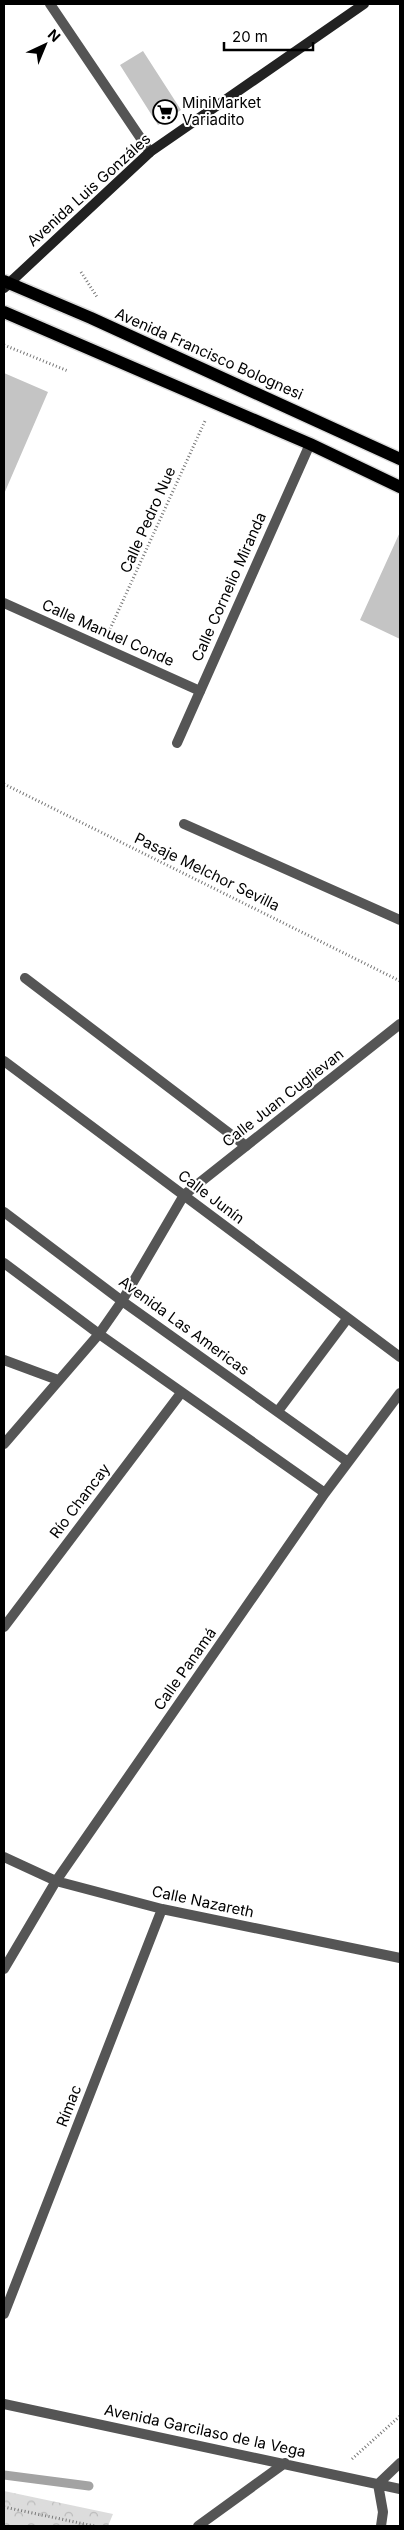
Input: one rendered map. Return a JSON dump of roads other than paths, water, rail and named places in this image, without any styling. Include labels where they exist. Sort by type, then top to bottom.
[{"type":"main road","name":"Avenida Luis Gonzáles","points":[[6,284],[150,152],[364,4]]},
{"type":"main road","name":"Avenida Francisco Bolognesi","points":[[6,284],[400,459]]},
{"type":"main road","points":[[4,312],[310,444],[400,487]]},
{"type":"street","points":[[50,4],[150,152]]},
{"type":"street","name":"Calle Cornelio Miranda","points":[[177,743],[310,444]]},
{"type":"street","name":"Calle Manuel Conde","points":[[4,603],[200,691]]},
{"type":"street","points":[[184,824],[400,920]]},
{"type":"street","points":[[25,978],[246,1146]]},
{"type":"street","name":"Calle Juan Cuglievan","points":[[184,1195],[400,1025]]},
{"type":"street","name":"Calle Junín","points":[[4,1061],[400,1357]]},
{"type":"street","points":[[4,1444],[99,1334],[122,1300],[184,1195]]},
{"type":"street","name":"Avenida Las Americas","points":[[4,1212],[122,1300],[348,1462]]},
{"type":"street","points":[[4,1263],[181,1393],[325,1493]]},
{"type":"street","points":[[278,1411],[347,1319]]},
{"type":"street","points":[[4,1360],[58,1380]]},
{"type":"street","name":"Río Chancay","points":[[4,1627],[181,1393]]},
{"type":"street","name":"Calle Panamá","points":[[4,1969],[56,1881],[325,1493],[400,1393]]},
{"type":"street","name":"Calle Nazareth","points":[[4,1857],[56,1881],[162,1909],[400,1958]]},
{"type":"street","name":"Rímac","points":[[4,2314],[162,1909]]},
{"type":"street","name":"Avenida Garcilaso de la Vega","points":[[4,2404],[400,2489]]},
{"type":"street","points":[[198,2526],[285,2463]]},
{"type":"street","points":[[381,2526],[383,2512],[378,2484],[400,2463]]},
{"type":"waterway","points":[[4,2475],[89,2486]]},
{"type":"place","name":"MiniMarket Variadito","points":[[165,112]]}]
